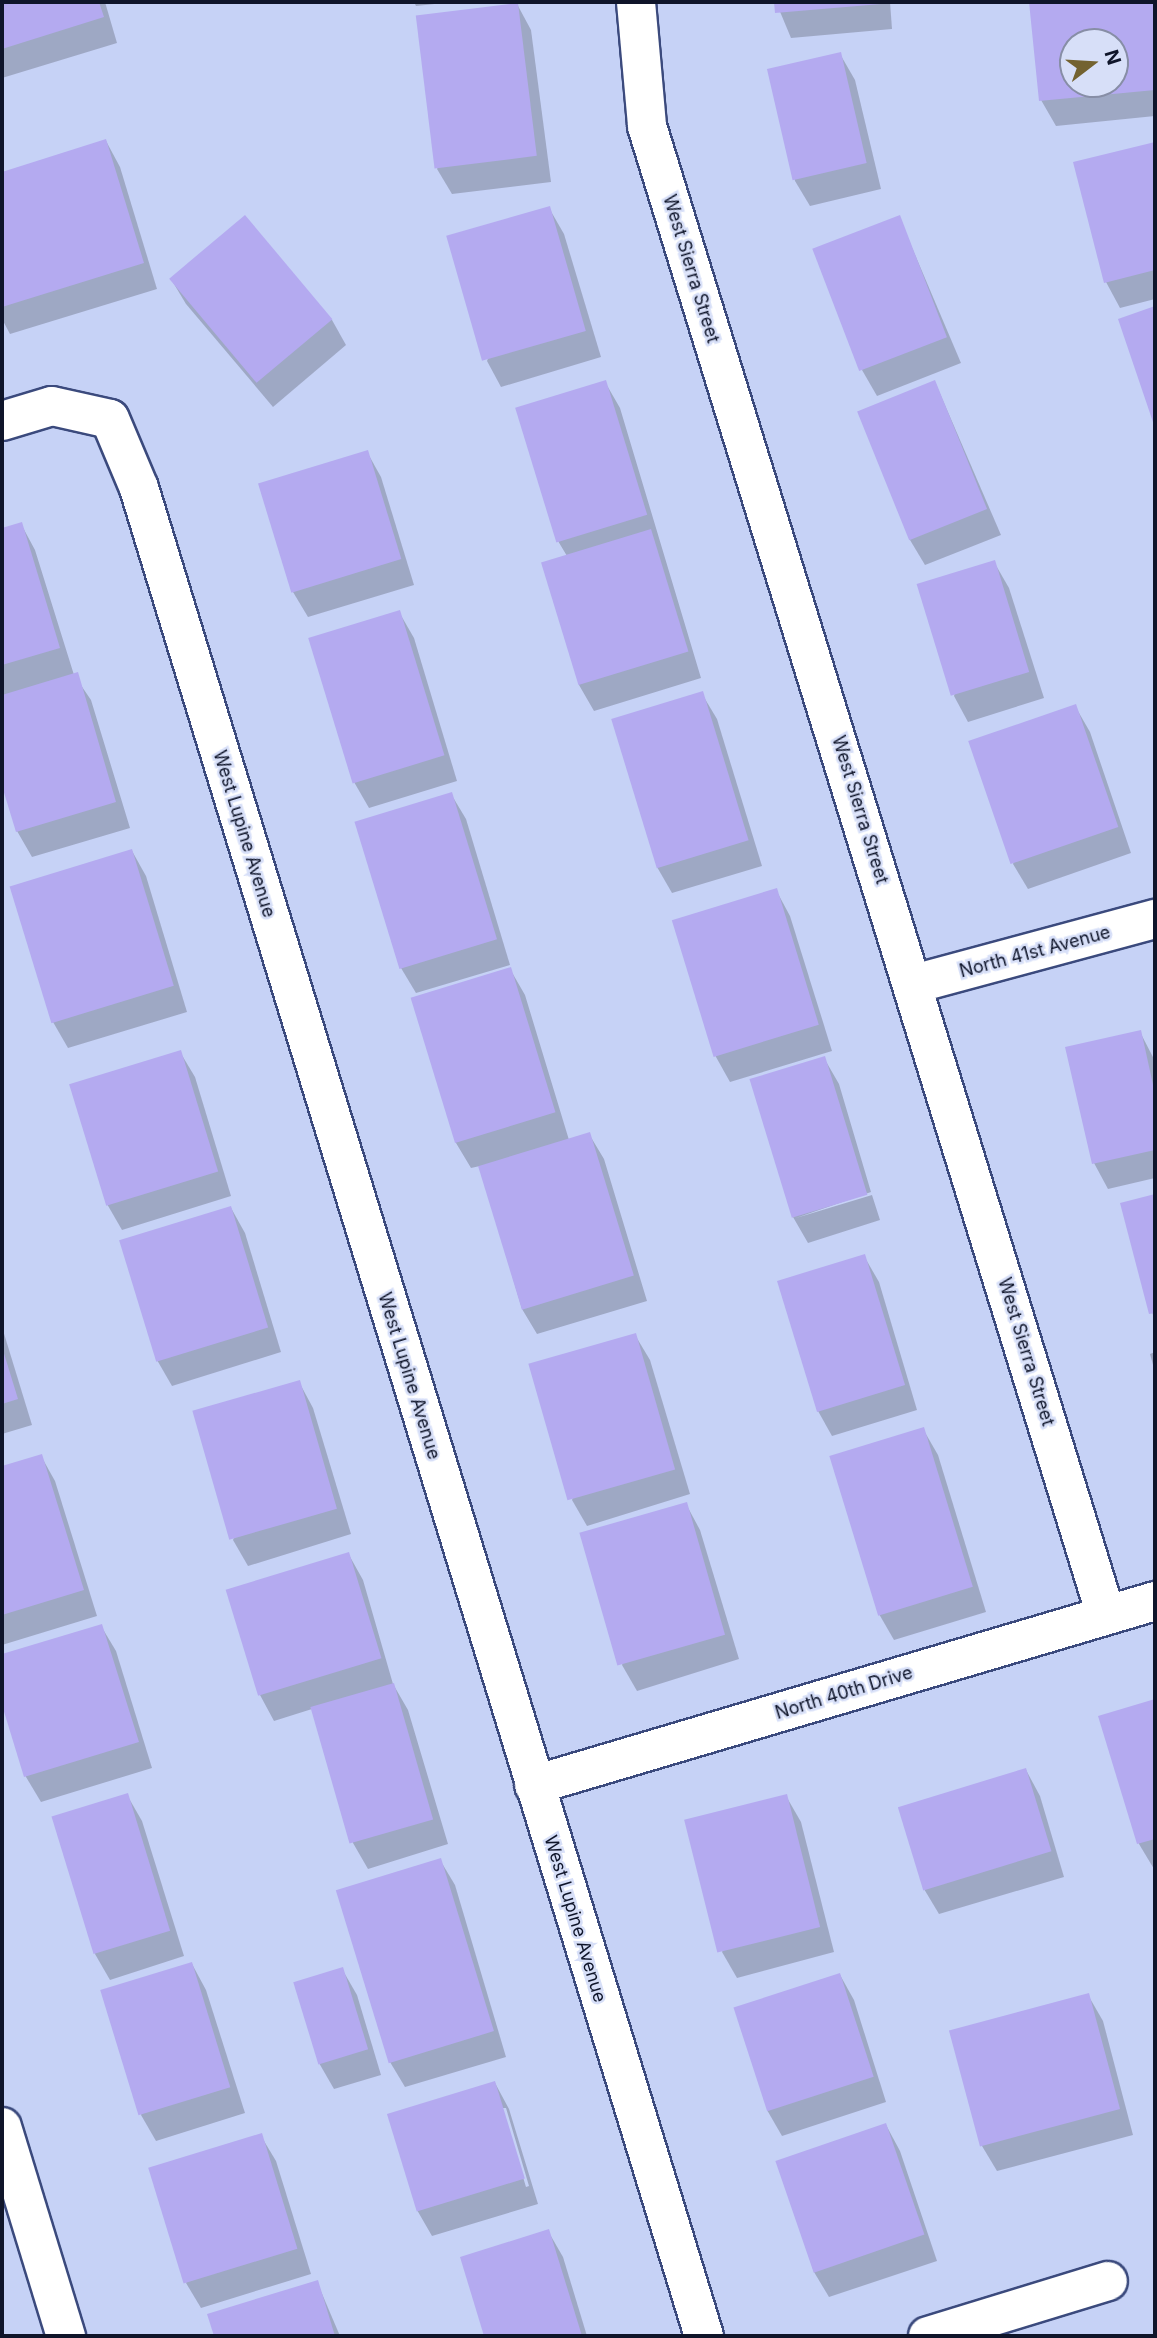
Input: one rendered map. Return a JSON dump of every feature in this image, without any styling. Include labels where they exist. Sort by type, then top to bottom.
[{"type":"street","name":"West Sierra Street","points":[[636,2],[647,126],[915,984],[1106,1615]]},
{"type":"street","name":"West Lupine Avenue","points":[[2,421],[52,406],[110,419],[139,488],[704,2336]]},
{"type":"street","name":"North 41st Avenue","points":[[915,984],[1155,919]]},
{"type":"street","name":"North 40th Drive","points":[[534,1785],[1155,1601]]},
{"type":"street","points":[[2,2127],[66,2336]]},
{"type":"street","points":[[928,2336],[1108,2281]]},
{"type":"building","points":[[2,2],[99,2],[104,17],[2,49]]},
{"type":"building","points":[[774,2],[880,2],[881,4],[775,13]]},
{"type":"building","points":[[1029,2],[1155,2],[1155,90],[1129,92],[1129,28],[1059,28],[1059,98],[1071,98],[1039,101]]},
{"type":"building","points":[[518,3],[537,156],[435,168],[416,16]]},
{"type":"building","points":[[841,52],[867,163],[793,180],[767,69]]},
{"type":"building","points":[[106,139],[144,263],[2,307],[2,172]]},
{"type":"building","points":[[1155,142],[1155,270],[1104,283],[1073,162]]},
{"type":"building","points":[[550,206],[586,331],[482,361],[446,236]]},
{"type":"building","points":[[245,215],[332,319],[257,383],[169,279]]},
{"type":"building","points":[[900,215],[947,337],[859,371],[812,249]]},
{"type":"building","points":[[1155,306],[1155,428],[1118,319]]},
{"type":"building","points":[[606,380],[647,515],[556,543],[515,408]]},
{"type":"building","points":[[935,380],[987,509],[909,540],[857,411]]},
{"type":"building","points":[[368,450],[401,559],[291,593],[258,484]]},
{"type":"building","points":[[22,522],[60,648],[2,665],[2,528]]},
{"type":"building","points":[[651,529],[688,651],[578,685],[541,563]]},
{"type":"building","points":[[995,560],[1029,672],[951,696],[917,584]]},
{"type":"building","points":[[400,610],[444,755],[353,783],[308,638]]},
{"type":"building","points":[[78,672],[116,802],[16,832],[2,786],[2,695]]},
{"type":"building","points":[[703,691],[749,840],[657,868],[611,719]]},
{"type":"building","points":[[1076,704],[1118,827],[1011,864],[968,741]]},
{"type":"building","points":[[452,792],[497,939],[399,969],[354,822]]},
{"type":"building","points":[[132,849],[174,986],[51,1023],[10,886]]},
{"type":"building","points":[[777,888],[819,1025],[714,1057],[672,920]]},
{"type":"building","points":[[511,967],[555,1112],[455,1143],[411,998]]},
{"type":"building","points":[[1141,1030],[1155,1094],[1155,1150],[1092,1164],[1065,1047]]},
{"type":"building","points":[[181,1050],[218,1171],[106,1206],[69,1084]]},
{"type":"building","points":[[825,1056],[867,1195],[792,1218],[749,1079]]},
{"type":"building","points":[[590,1132],[634,1275],[522,1310],[478,1166]]},
{"type":"building","points":[[1155,1194],[1155,1313],[1149,1314],[1120,1203]]},
{"type":"building","points":[[231,1206],[268,1327],[156,1362],[119,1240]]},
{"type":"building","points":[[865,1254],[905,1385],[817,1412],[777,1281]]},
{"type":"building","points":[[636,1333],[675,1469],[567,1500],[528,1364]]},
{"type":"building","points":[[2,1347],[18,1399],[2,1404]]},
{"type":"building","points":[[300,1380],[337,1509],[229,1540],[192,1411]]},
{"type":"building","points":[[924,1427],[973,1587],[878,1616],[829,1456]]},
{"type":"building","points":[[42,1454],[84,1590],[2,1615],[2,1466]]},
{"type":"building","points":[[687,1502],[725,1635],[617,1666],[579,1533]]},
{"type":"building","points":[[349,1552],[381,1658],[258,1696],[226,1590]]},
{"type":"building","points":[[102,1624],[139,1742],[24,1777],[2,1705],[2,1654]]},
{"type":"building","points":[[394,1683],[433,1819],[350,1843],[310,1707]]},
{"type":"building","points":[[1155,1699],[1155,1839],[1137,1844],[1098,1716]]},
{"type":"building","points":[[1026,1768],[1051,1851],[923,1890],[898,1807]]},
{"type":"building","points":[[128,1793],[170,1931],[94,1954],[51,1816]]},
{"type":"building","points":[[787,1794],[820,1927],[717,1953],[684,1820]]},
{"type":"building","points":[[441,1858],[494,2031],[389,2063],[336,1890]]},
{"type":"building","points":[[192,1962],[230,2087],[138,2115],[100,1990]]},
{"type":"building","points":[[343,1967],[368,2049],[318,2064],[293,1982]]},
{"type":"building","points":[[840,1973],[874,2077],[767,2111],[733,2008]]},
{"type":"building","points":[[1089,1993],[1120,2109],[980,2146],[949,2031]]},
{"type":"building","points":[[495,2081],[525,2179],[417,2212],[387,2114]]},
{"type":"building","points":[[886,2123],[924,2235],[814,2273],[775,2161]]},
{"type":"building","points":[[262,2133],[297,2249],[184,2284],[148,2168]]},
{"type":"building","points":[[549,2229],[582,2336],[484,2336],[460,2257]]},
{"type":"building","points":[[318,2280],[335,2336],[214,2336],[207,2314]]}]
